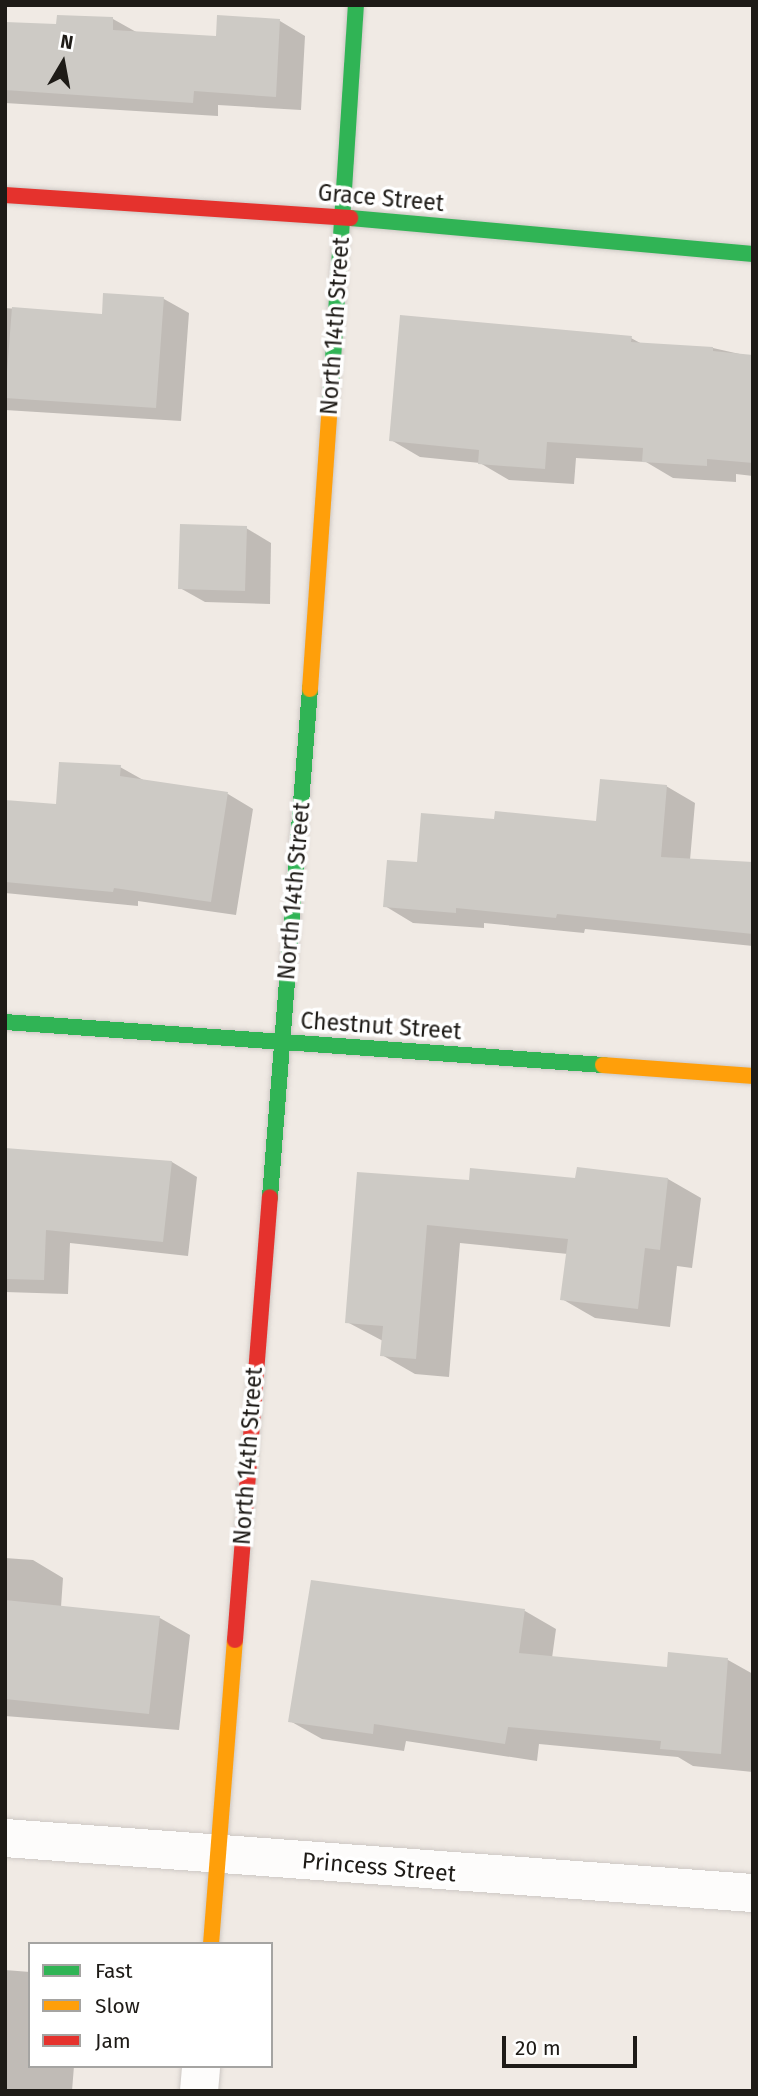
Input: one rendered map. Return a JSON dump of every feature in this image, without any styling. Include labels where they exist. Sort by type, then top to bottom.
[{"type":"street","name":"North 14th Street","points":[[211,1942],[282,1042],[356,5]]},
{"type":"street","name":"Grace Street","points":[[5,194],[342,218],[753,254]]},
{"type":"street","name":"Chestnut Street","points":[[5,1022],[753,1076]]},
{"type":"street","name":"Princess Street","points":[[5,1838],[753,1893]]},
{"type":"street","points":[[199,2091],[201,2068]]},
{"type":"building","points":[[57,15],[113,17],[113,30],[216,36],[217,15],[280,19],[276,97],[194,91],[193,103],[5,90],[5,22],[56,24]]},
{"type":"building","points":[[103,293],[164,297],[156,408],[5,398],[12,307],[102,314]]},
{"type":"building","points":[[400,315],[632,336],[631,342],[713,347],[713,351],[753,355],[753,463],[707,459],[707,466],[642,462],[643,448],[547,442],[545,469],[478,464],[479,450],[389,441]]},
{"type":"building","points":[[180,524],[247,526],[245,591],[178,589]]},
{"type":"building","points":[[59,762],[121,765],[120,776],[228,792],[211,902],[114,888],[113,892],[5,882],[5,800],[56,804]]},
{"type":"building","points":[[600,779],[667,785],[661,857],[753,862],[753,934],[557,914],[556,918],[456,908],[456,913],[383,907],[387,860],[417,862],[421,813],[494,819],[495,811],[596,821]]},
{"type":"building","points":[[5,1148],[172,1161],[163,1242],[46,1230],[44,1280],[5,1279]]},
{"type":"building","points":[[577,1167],[668,1178],[660,1250],[645,1248],[638,1309],[560,1300],[568,1239],[427,1225],[416,1359],[380,1356],[383,1326],[345,1323],[357,1172],[469,1180],[470,1168],[575,1178]]},
{"type":"building","points":[[311,1580],[525,1609],[519,1653],[667,1667],[668,1652],[728,1658],[721,1754],[660,1749],[661,1741],[508,1727],[505,1744],[374,1724],[373,1734],[288,1722]]},
{"type":"building","points":[[5,1600],[160,1616],[149,1714],[5,1699]]},
{"type":"traffic: fast","points":[[330,406],[356,5]]},
{"type":"traffic: fast","points":[[350,218],[753,254]]},
{"type":"traffic: fast","points":[[270,1197],[310,689]]},
{"type":"traffic: fast","points":[[5,1022],[603,1065]]},
{"type":"traffic: slow","points":[[310,689],[330,406]]},
{"type":"traffic: slow","points":[[603,1065],[753,1076]]},
{"type":"traffic: slow","points":[[211,1942],[235,1640]]},
{"type":"traffic: jam","points":[[5,195],[350,218]]},
{"type":"traffic: jam","points":[[235,1640],[270,1197]]}]
